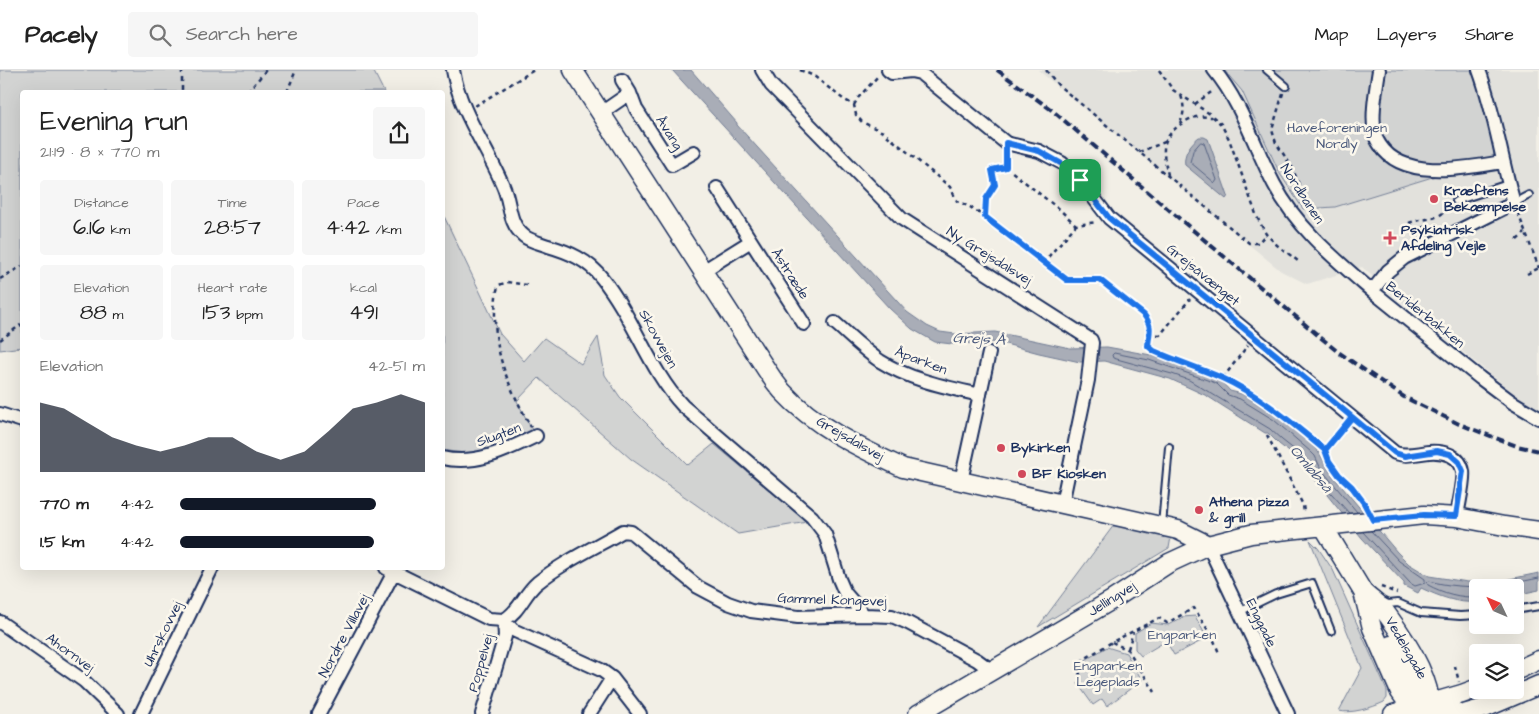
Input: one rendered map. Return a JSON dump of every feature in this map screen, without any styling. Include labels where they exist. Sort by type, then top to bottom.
[{"type":"street","name":"Skovvejen","points":[[453,70],[465,112],[504,190],[511,219],[517,230],[526,238],[584,260],[602,277],[628,315],[668,390],[683,406],[812,518],[825,534],[845,594],[864,615]]},
{"type":"street","name":"Grejsdalsvej","points":[[573,70],[766,369],[782,391],[831,432],[863,450],[903,468],[1178,530],[1208,545]]},
{"type":"street","name":"Ny Grejsdalsvej","points":[[762,70],[771,85],[902,219],[1088,336],[1092,343],[1085,398],[1062,504]]},
{"type":"street","name":"Grejsåvænget","points":[[888,70],[892,73],[911,71],[920,73],[1006,143],[1039,151],[1062,164],[1080,180],[1109,218],[1395,453],[1405,456],[1437,451],[1450,454],[1459,462],[1463,471],[1456,516]]},
{"type":"street","name":"Nordbanen","points":[[1214,70],[1225,84],[1242,113],[1275,186],[1305,229],[1323,249],[1372,291]]},
{"type":"street","points":[[1379,70],[1373,118],[1375,137],[1386,154],[1398,162],[1412,167],[1433,170],[1502,162]]},
{"type":"street","points":[[1479,70],[1487,94],[1502,162],[1515,206]]},
{"type":"street","name":"Åvang","points":[[622,80],[630,93],[636,109],[672,166],[694,152]]},
{"type":"street","points":[[601,113],[630,93]]},
{"type":"street","name":"Åstræde","points":[[717,188],[804,324]]},
{"type":"street","name":"Beriderbakken","points":[[1515,206],[1404,258],[1388,271],[1372,291],[1480,378],[1512,402],[1539,418]]},
{"type":"street","points":[[703,271],[751,241]]},
{"type":"street","name":"Åparken","points":[[835,323],[864,350],[902,373],[926,382],[980,395]]},
{"type":"street","points":[[961,481],[989,353]]},
{"type":"street","points":[[0,414],[20,420]]},
{"type":"street","name":"Slugten","points":[[445,458],[474,460],[496,455],[536,436]]},
{"type":"street","name":"Jellingvej","points":[[918,714],[1112,600],[1169,564],[1208,545],[1251,534],[1424,515],[1456,516],[1539,531]]},
{"type":"street","name":"Vedelsgade","points":[[1323,525],[1363,592],[1372,628],[1400,692],[1422,710]]},
{"type":"street","name":"Gammel Kongevej","points":[[504,620],[514,613],[534,586],[553,570],[624,531],[631,532],[698,587],[714,596],[751,611],[798,617],[892,616],[977,660],[992,671]]},
{"type":"street","name":"Enggade","points":[[1208,545],[1288,714]]},
{"type":"street","name":"Uhrskovvej","points":[[141,714],[211,570]]},
{"type":"street","points":[[390,570],[489,619],[504,620],[512,630],[601,670],[612,678],[640,714]]},
{"type":"street","name":"Nordre Villavej","points":[[319,714],[390,570]]},
{"type":"street","name":"Vedelsgade","points":[[1363,592],[1385,612],[1410,650],[1426,682],[1422,710]]},
{"type":"street","name":"Poppelvej","points":[[482,714],[506,636],[504,620]]},
{"type":"street","name":"Ahornvej","points":[[0,622],[84,681],[118,714]]},
{"type":"street","points":[[1524,667],[1539,660]]},
{"type":"street","points":[[589,714],[612,678]]},
{"type":"street","points":[[1464,714],[1486,711],[1539,685]]},
{"type":"street","points":[[1422,710],[1469,691]]},
{"type":"street","points":[[1393,714],[1422,710],[1460,714]]},
{"type":"lane","points":[[1267,70],[1286,86]]},
{"type":"lane","points":[[1456,201],[1508,184]]},
{"type":"lane","points":[[1515,206],[1528,196]]},
{"type":"lane","points":[[1162,526],[1169,447]]},
{"type":"lane","points":[[1239,612],[1276,594],[1312,583],[1331,631]]},
{"type":"lane","points":[[1363,592],[1388,604],[1398,603],[1421,614],[1469,616]]},
{"type":"lane","points":[[1524,608],[1539,606]]},
{"type":"path","points":[[182,70],[182,90]]},
{"type":"path","points":[[250,90],[266,70]]},
{"type":"path","points":[[288,90],[296,70]]},
{"type":"path","points":[[465,112],[534,70]]},
{"type":"path","points":[[800,70],[814,76],[843,99],[854,105]]},
{"type":"path","points":[[883,70],[854,105],[856,115],[862,122],[882,132],[950,187],[958,201],[970,206],[1067,280],[1100,280],[1144,315],[1151,329],[1148,346],[1154,351],[1223,378],[1267,404],[1325,450],[1329,461],[1358,495],[1373,520]]},
{"type":"path","points":[[1046,70],[1058,85],[1249,243],[1258,243],[1266,234]]},
{"type":"path","points":[[1159,70],[1172,90],[1195,104],[1221,124],[1229,139],[1257,216],[1266,234],[1298,261]]},
{"type":"path","points":[[1195,104],[1225,84]]},
{"type":"path","points":[[1286,86],[1280,98],[1272,130],[1276,143],[1292,167],[1306,204],[1305,229]]},
{"type":"path","points":[[1138,152],[1165,142],[1180,125],[1184,116],[1184,103],[1181,95]]},
{"type":"path","points":[[1180,125],[1196,117],[1213,117]]},
{"type":"path","points":[[1165,142],[1164,153],[1168,176]]},
{"type":"path","points":[[1006,143],[1006,167]]},
{"type":"path","points":[[985,217],[986,199],[995,185],[992,170],[1006,167]]},
{"type":"path","points":[[1006,167],[1076,225]]},
{"type":"path","points":[[1515,206],[1539,268],[1527,274]]},
{"type":"path","points":[[1409,223],[1429,220],[1444,214],[1448,208]]},
{"type":"path","points":[[1043,262],[1076,225],[1102,222],[1109,218]]},
{"type":"path","points":[[1517,240],[1525,232]]},
{"type":"path","points":[[0,279],[20,267]]},
{"type":"path","points":[[527,285],[507,282],[499,285],[496,291],[496,328],[497,344],[508,382],[536,436]]},
{"type":"path","points":[[1149,334],[1160,336],[1197,290]]},
{"type":"path","points":[[0,340],[20,325]]},
{"type":"path","points":[[1223,378],[1254,337]]},
{"type":"path","points":[[1325,450],[1352,417]]},
{"type":"path","points":[[1267,435],[1303,505],[1323,525]]},
{"type":"path","points":[[1363,592],[1377,586],[1402,596]]},
{"type":"path","points":[[1080,676],[1078,663],[1112,642],[1159,618],[1167,623],[1194,608],[1219,653]]},
{"type":"path","points":[[1128,650],[1133,632]]},
{"type":"path","points":[[1112,642],[1128,650],[1155,692]]},
{"type":"shaded area","name":"Psykiatrisk Afdeling Vejle","points":[[1038,70],[1224,70],[1242,91],[1280,174],[1303,209],[1335,207],[1494,158],[1486,70],[1539,70],[1539,409],[1522,400],[1392,294],[1362,267],[1307,284],[1281,271]]},
{"type":"green space","points":[[0,70],[373,70],[383,90],[20,90],[20,347],[0,350]]},
{"type":"green space","name":"Haveforeningen Nordly","points":[[1224,70],[1486,70],[1494,158],[1335,207],[1303,209],[1280,174],[1242,91]]},
{"type":"green space","points":[[445,218],[500,334],[524,361],[544,338],[581,364],[598,337],[605,375],[620,397],[688,465],[714,444],[807,522],[738,534],[631,459],[539,378],[517,401],[532,430],[512,443],[501,447],[479,452],[445,450]]},
{"type":"green space","points":[[1114,525],[1171,537],[1169,548],[1038,627]]},
{"type":"green space","points":[[1310,540],[1333,570],[1387,691],[1387,698],[1384,702],[1355,711],[1339,711],[1362,668]]},
{"type":"green space","name":"Engparken","points":[[1195,616],[1207,638],[1174,655],[1166,641],[1141,656],[1135,649],[1135,633],[1151,623],[1168,625],[1183,617]]},
{"type":"green space","name":"Engparken Legeplads","points":[[1107,647],[1126,653],[1142,680],[1107,706],[1102,699],[1093,705],[1078,684],[1082,662]]},
{"type":"water","points":[[672,70],[691,70],[737,125],[907,312],[927,326],[940,332],[955,334],[995,332],[1070,348],[1107,347],[1151,355],[1215,377],[1230,391],[1242,394],[1277,416],[1315,448],[1331,474],[1409,564],[1429,576],[1469,582],[1469,602],[1448,599],[1421,588],[1418,593],[1404,586],[1404,583],[1362,538],[1297,458],[1268,433],[1265,433],[1207,396],[1170,379],[1104,361],[1080,362],[998,342],[952,344],[935,342],[912,329],[890,309]]},
{"type":"water","points":[[1199,137],[1208,139],[1228,196],[1226,199],[1185,165],[1185,157],[1188,150]]},
{"type":"water","points":[[1539,573],[1539,590],[1524,593],[1524,579],[1510,579]]},
{"type":"railway","points":[[997,70],[1053,111],[1338,352],[1404,397],[1459,424],[1517,446],[1539,451]]},
{"type":"place","name":"Kræftens Bekæmpelse","points":[[1434,199]]},
{"type":"place","name":"Psykiatrisk Afdeling Vejle","points":[[1390,238]]},
{"type":"place","name":"Bykirken","points":[[1001,448]]},
{"type":"place","name":"BF Kiosken","points":[[1022,474]]},
{"type":"place","name":"Athena pizza & grill","points":[[1199,510]]},
{"type":"route","points":[[1080,180],[1062,164],[1039,151],[1006,143],[1006,167],[992,170],[995,185],[986,199],[985,217],[1067,280],[1100,280],[1144,315],[1151,329],[1148,346],[1154,351],[1223,378],[1267,404],[1325,450],[1352,417],[1395,453],[1405,456],[1437,451],[1450,454],[1459,462],[1463,471],[1456,516],[1424,515],[1373,520],[1364,503],[1329,461],[1325,450],[1352,417],[1109,218],[1080,180]]},
{"type":"water label","name":"Grejs Å","points":[[979,339]]},
{"type":"water label","name":"Omløbså","points":[[1311,469]]}]
